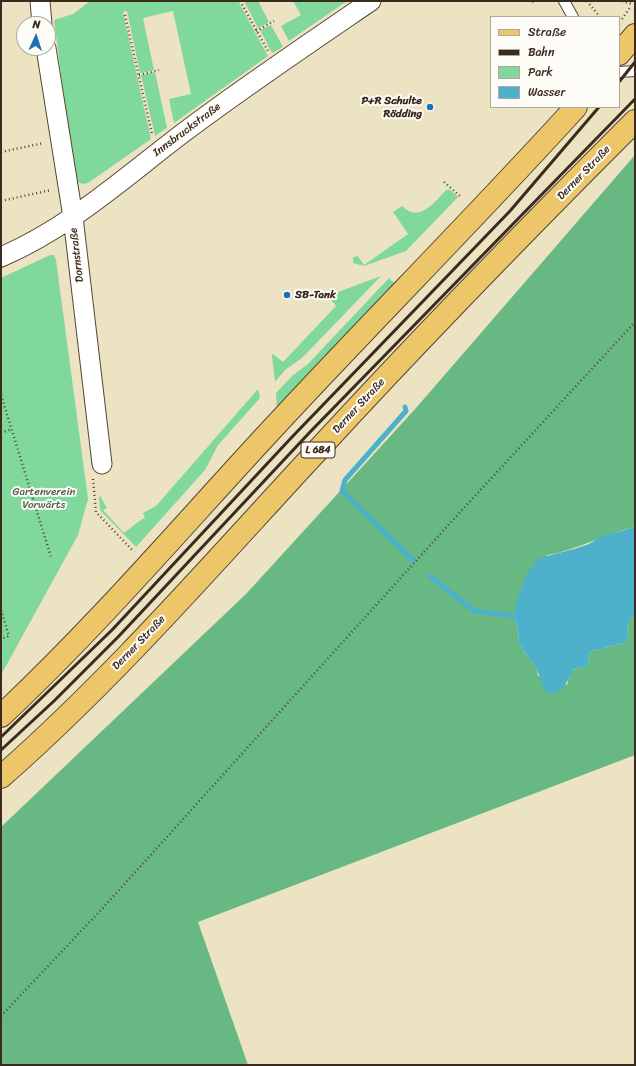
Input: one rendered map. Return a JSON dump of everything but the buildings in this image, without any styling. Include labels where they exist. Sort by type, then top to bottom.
[{"type":"main road","points":[[620,51],[629,27]]},
{"type":"main road","points":[[1,716],[73,647],[125,592],[355,339],[501,189],[575,108]]},
{"type":"main road","name":"Derner Straße","points":[[1,777],[71,711],[168,613],[385,378],[635,121]]},
{"type":"street","points":[[40,1],[41,16]]},
{"type":"street","name":"Innsbruckstraße","points":[[1,257],[39,238],[72,217],[156,153],[276,66],[372,1]]},
{"type":"street","name":"Dornstraße","points":[[47,56],[72,217],[102,464]]},
{"type":"lane","points":[[564,1],[573,16]]},
{"type":"lane","points":[[620,72],[635,71]]},
{"type":"path","points":[[240,1],[276,66]]},
{"type":"path","points":[[587,1],[599,16]]},
{"type":"path","points":[[622,1],[632,5],[629,27]]},
{"type":"path","points":[[125,15],[156,153]]},
{"type":"path","points":[[256,30],[274,21]]},
{"type":"path","points":[[139,74],[159,70]]},
{"type":"path","points":[[1,152],[50,142]]},
{"type":"path","points":[[444,182],[461,197]]},
{"type":"path","points":[[1,201],[57,189]]},
{"type":"path","points":[[1,1016],[101,910],[452,521],[635,322]]},
{"type":"path","points":[[1,395],[51,558]]},
{"type":"path","points":[[1,433],[12,429]]},
{"type":"path","points":[[102,464],[92,476],[96,512],[134,552]]},
{"type":"path","points":[[1,610],[9,636],[1,639]]},
{"type":"green space","points":[[90,1],[238,1],[268,56],[174,123],[169,99],[191,94],[173,11],[143,18],[154,70],[140,73],[127,11],[123,12],[151,139],[88,183],[82,184],[77,181],[74,174],[56,35],[56,19],[73,14]]},
{"type":"green space","points":[[244,1],[258,1],[269,22],[258,28]]},
{"type":"green space","points":[[293,1],[347,1],[289,41],[281,26],[301,15]]},
{"type":"green space","points":[[271,25],[283,47],[272,53],[260,30]]},
{"type":"green space","points":[[155,72],[167,128],[155,136],[141,75]]},
{"type":"green space","points":[[635,155],[635,527],[569,550],[547,555],[514,616],[518,631],[519,644],[537,669],[538,676],[567,685],[571,673],[575,669],[588,666],[589,654],[592,651],[625,643],[627,639],[628,621],[635,615],[635,755],[198,922],[248,1065],[1,1065],[1,827],[246,594],[416,408]]},
{"type":"green space","points":[[446,190],[450,190],[458,197],[406,251],[364,266],[353,263],[353,257],[358,256],[364,265],[408,234],[393,212],[402,206],[408,211],[420,212],[431,205]]},
{"type":"green space","name":"Gartenverein Vorwärts","points":[[50,255],[54,255],[56,260],[88,499],[78,535],[1,675],[1,278]]},
{"type":"green space","points":[[381,276],[302,358],[285,370],[275,382],[272,355],[273,354],[283,362],[336,306],[329,298],[330,295]]},
{"type":"green space","points":[[389,278],[396,285],[277,410],[276,393],[292,376],[308,364]]},
{"type":"green space","points":[[258,389],[260,398],[218,445],[205,470],[136,547],[100,510],[99,497],[100,496],[107,508],[103,510],[124,533],[142,519],[145,519],[143,513],[156,506]]},
{"type":"water","points":[[635,527],[635,615],[628,621],[627,639],[625,643],[592,651],[589,654],[588,666],[574,669],[563,689],[555,693],[548,693],[542,685],[537,669],[519,644],[518,631],[514,616],[516,603],[527,573],[539,558],[574,549],[589,544],[600,537]]},
{"type":"waterway","points":[[405,407],[406,411],[345,480],[342,491],[413,560]]},
{"type":"waterway","points":[[430,576],[474,611],[514,616]]},
{"type":"railway","points":[[620,81],[635,62]]},
{"type":"railway","points":[[1,750],[54,701],[119,636],[310,432],[635,99]]},
{"type":"railway","points":[[1,737],[112,630],[292,437],[510,211],[598,108]]},
{"type":"place","name":"P+R Schulte Rödding","points":[[430,107]]},
{"type":"place","name":"SB-Tank","points":[[287,295]]}]
